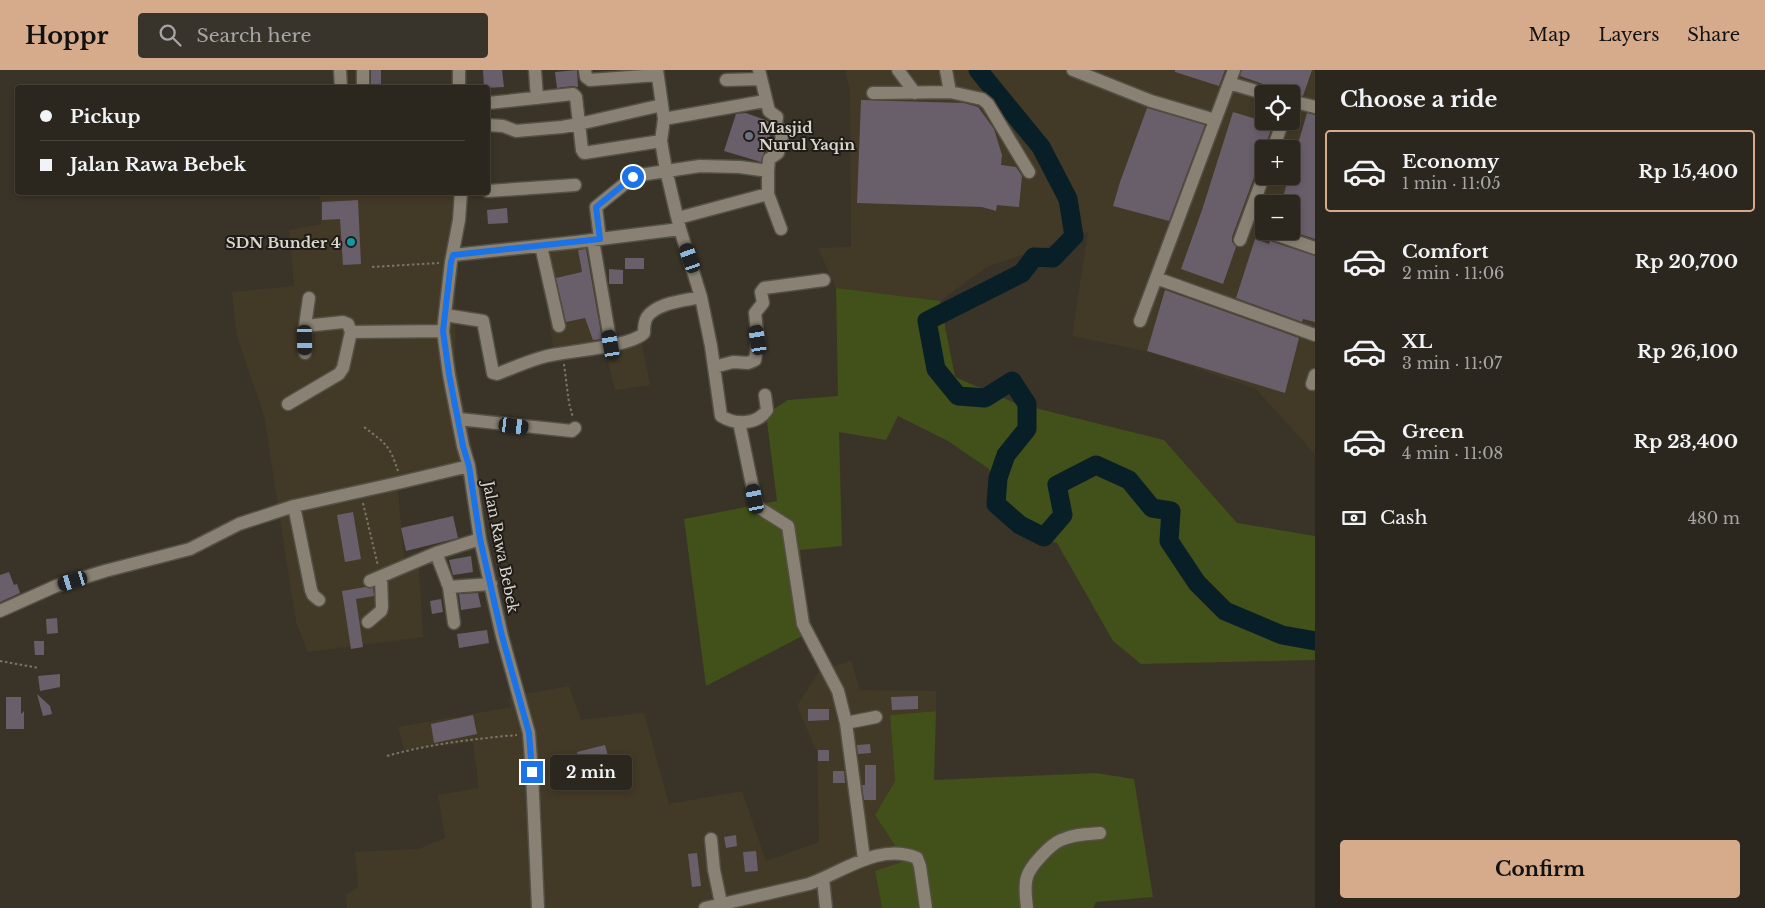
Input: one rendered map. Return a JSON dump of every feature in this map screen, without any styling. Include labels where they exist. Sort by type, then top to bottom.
[{"type":"street","points":[[340,70],[341,85]]},
{"type":"street","points":[[363,70],[363,85]]},
{"type":"street","points":[[459,70],[459,85]]},
{"type":"street","points":[[535,70],[537,98]]},
{"type":"street","points":[[585,70],[586,77],[590,80],[657,72],[664,119],[662,141],[666,170],[679,224],[701,298],[714,367],[720,416],[739,422],[756,421],[764,416],[767,410],[765,395]]},
{"type":"street","points":[[898,70],[915,92]]},
{"type":"street","points":[[946,70],[950,92]]},
{"type":"street","points":[[1073,70],[1151,101],[1215,120]]},
{"type":"street","points":[[1140,321],[1234,70]]},
{"type":"street","points":[[726,80],[760,75],[769,111],[778,118],[776,123],[782,136],[778,152],[769,159],[768,194],[781,228]]},
{"type":"street","points":[[1230,83],[1255,91]]},
{"type":"street","points":[[873,93],[950,92],[982,100],[988,104],[1029,172]]},
{"type":"street","points":[[490,103],[574,94],[584,153],[662,141]]},
{"type":"street","points":[[664,119],[766,101]]},
{"type":"street","points":[[1300,103],[1315,107]]},
{"type":"street","points":[[490,125],[503,126],[516,131],[579,124],[662,105]]},
{"type":"street","points":[[611,345],[596,239],[596,207],[633,177],[666,170],[688,167],[725,166],[768,171]]},
{"type":"street","points":[[490,191],[575,185]]},
{"type":"street","points":[[1240,240],[1261,185]]},
{"type":"street","points":[[452,258],[596,239],[679,224],[768,194]]},
{"type":"street","name":"Jalan Rawa Bebek","points":[[461,195],[443,331],[449,374],[463,446],[469,466],[480,539],[502,636],[529,733],[538,908]]},
{"type":"street","points":[[1247,224],[1255,227]]},
{"type":"street","points":[[1291,240],[1315,248]]},
{"type":"street","points":[[541,246],[560,326]]},
{"type":"street","points":[[1156,278],[1315,335]]},
{"type":"street","points":[[714,367],[733,362],[748,363],[755,360],[758,340],[755,313],[763,303],[761,292],[764,288],[824,280]]},
{"type":"street","points":[[305,353],[305,326],[309,298]]},
{"type":"street","points":[[444,315],[483,321],[494,374],[537,359],[611,345],[642,336],[648,315],[669,304],[701,298]]},
{"type":"street","points":[[288,404],[339,374],[343,368],[351,332],[348,324],[343,322],[305,326]]},
{"type":"street","points":[[351,332],[443,331]]},
{"type":"street","points":[[459,420],[572,431],[575,428]]},
{"type":"street","points":[[739,422],[756,504],[788,526],[803,624],[838,691],[846,723],[864,860]]},
{"type":"street","points":[[0,611],[56,586],[190,549],[239,524],[294,506],[469,466]]},
{"type":"street","points":[[294,506],[311,590],[319,600]]},
{"type":"street","points":[[368,622],[381,611],[382,607],[376,579],[436,553],[480,539]]},
{"type":"street","points":[[436,553],[449,587],[454,623]]},
{"type":"street","points":[[449,587],[491,584]]},
{"type":"street","points":[[846,723],[876,716]]},
{"type":"street","points":[[1027,908],[1026,878],[1041,857],[1060,840],[1083,834],[1100,834]]},
{"type":"street","points":[[711,839],[714,870],[721,903]]},
{"type":"street","points":[[705,908],[809,884],[864,860],[893,853],[906,853],[917,858],[920,866],[926,908]]},
{"type":"street","points":[[823,879],[826,908]]},
{"type":"path","points":[[372,267],[452,258]]},
{"type":"path","points":[[564,354],[569,403],[575,428]]},
{"type":"path","points":[[364,427],[387,445],[402,482]]},
{"type":"path","points":[[360,491],[376,579]]},
{"type":"path","points":[[0,661],[39,668]]},
{"type":"path","points":[[386,756],[456,741],[529,733]]},
{"type":"shaded area","points":[[845,70],[1315,70],[1315,454],[1256,389],[1150,352],[1072,336],[1088,232],[987,267],[940,301],[836,288],[818,248],[851,247],[850,90]]},
{"type":"shaded area","points":[[320,195],[470,195],[456,268],[455,359],[477,472],[398,490],[405,568],[419,568],[423,637],[308,652],[296,622],[264,415],[237,337],[232,292],[294,286],[289,230],[321,224]]},
{"type":"shaded area","points":[[601,242],[618,338],[640,334],[650,385],[615,390],[606,352],[588,357],[555,359],[539,253]]},
{"type":"shaded area","points":[[851,661],[860,690],[936,691],[936,711],[890,715],[895,781],[875,815],[906,862],[875,871],[882,908],[347,908],[346,895],[358,887],[355,852],[418,849],[445,838],[438,795],[479,788],[473,742],[404,750],[398,727],[511,707],[509,697],[569,686],[581,720],[644,713],[669,804],[742,791],[766,861],[819,842],[817,752],[797,706],[820,670]]},
{"type":"green space","points":[[836,288],[940,301],[955,377],[1015,403],[1164,440],[1237,523],[1315,536],[1315,660],[1141,664],[1113,641],[1057,543],[1017,531],[989,469],[948,441],[898,416],[886,440],[839,432],[842,546],[800,550],[808,633],[706,686],[684,519],[777,501],[766,414],[788,400],[838,396]]},
{"type":"green space","points":[[936,711],[934,780],[1096,773],[1134,779],[1153,897],[1096,902],[1093,908],[882,908],[875,871],[905,861],[875,815],[895,781],[890,715]]},
{"type":"building","points":[[371,70],[381,70],[381,85],[371,85]]},
{"type":"building","points":[[483,70],[502,70],[504,87],[490,88],[490,85],[484,85]]},
{"type":"building","points":[[577,70],[578,87],[557,88],[555,72]]},
{"type":"building","points":[[1175,70],[1225,70],[1219,86],[1175,72]]},
{"type":"building","points":[[1242,70],[1312,70],[1303,96],[1300,95],[1300,85],[1266,85],[1240,76]]},
{"type":"building","points":[[861,100],[964,103],[978,107],[994,129],[1002,155],[1001,165],[1016,167],[1022,176],[1019,207],[997,205],[996,211],[982,207],[857,203]]},
{"type":"building","points":[[1147,108],[1205,125],[1169,221],[1113,206]]},
{"type":"building","points":[[1233,112],[1255,119],[1255,130],[1271,130],[1267,140],[1255,140],[1255,175],[1232,237],[1232,242],[1236,247],[1223,284],[1181,269]]},
{"type":"building","name":"Masjid Nurul Yaqin","points":[[746,113],[768,121],[771,132],[761,162],[724,151],[736,114]]},
{"type":"building","points":[[1307,113],[1315,115],[1315,239],[1300,234],[1300,195],[1284,195],[1286,185],[1300,185],[1299,140]]},
{"type":"building","name":"SDN Bunder 4","points":[[358,200],[361,264],[343,265],[340,219],[322,220],[322,202]]},
{"type":"building","points":[[507,208],[508,223],[488,224],[487,210]]},
{"type":"building","points":[[1255,239],[1269,244],[1270,241],[1315,256],[1315,322],[1303,319],[1302,322],[1236,298]]},
{"type":"building","points":[[586,249],[602,339],[593,340],[585,318],[566,322],[556,278],[582,272],[578,250]]},
{"type":"building","points":[[625,258],[644,258],[644,269],[625,269]]},
{"type":"building","points":[[609,269],[623,270],[623,284],[609,284]]},
{"type":"building","points":[[1165,290],[1299,338],[1285,393],[1147,351]]},
{"type":"building","points":[[353,512],[361,559],[345,562],[337,515]]},
{"type":"building","points":[[453,516],[458,538],[406,551],[401,528]]},
{"type":"building","points":[[471,556],[473,572],[453,575],[449,560]]},
{"type":"building","points":[[9,572],[14,585],[17,584],[20,593],[0,602],[0,575]]},
{"type":"building","points":[[365,587],[373,588],[374,596],[356,599],[363,647],[351,649],[342,591]]},
{"type":"building","points":[[478,593],[481,607],[461,610],[459,594]]},
{"type":"building","points":[[441,599],[443,612],[432,614],[430,601]]},
{"type":"building","points":[[57,618],[58,633],[47,634],[46,619]]},
{"type":"building","points":[[487,630],[489,643],[459,648],[457,634]]},
{"type":"building","points":[[34,641],[44,641],[44,655],[35,655]]},
{"type":"building","points":[[60,674],[60,687],[40,691],[38,676]]},
{"type":"building","points":[[37,694],[50,706],[52,714],[43,716]]},
{"type":"building","points":[[918,696],[918,709],[892,710],[891,697]]},
{"type":"building","points":[[6,697],[21,697],[21,714],[24,711],[24,729],[6,729]]},
{"type":"building","points":[[808,709],[829,709],[829,720],[808,721]]},
{"type":"building","points":[[473,715],[477,734],[434,743],[431,724]]},
{"type":"building","points":[[870,744],[871,753],[858,754],[857,745]]},
{"type":"building","points":[[605,745],[608,756],[580,763],[577,752]]},
{"type":"building","points":[[818,750],[829,750],[829,761],[818,761]]},
{"type":"building","points":[[865,765],[876,765],[876,800],[864,800],[862,785],[865,785]]},
{"type":"building","points":[[833,771],[844,771],[845,783],[833,783]]},
{"type":"building","points":[[736,835],[737,846],[726,848],[724,837]]},
{"type":"building","points":[[756,851],[758,871],[745,872],[743,852]]},
{"type":"building","points":[[697,853],[701,886],[692,887],[688,854]]},
{"type":"waterway","points":[[978,70],[1041,147],[1068,199],[1074,236],[1053,258],[1034,257],[1022,273],[927,321],[936,369],[958,396],[985,398],[1012,381],[1027,404],[1027,429],[1006,455],[998,478],[996,504],[1020,525],[1044,537],[1063,515],[1057,485],[1096,465],[1129,480],[1152,508],[1171,511],[1169,541],[1197,583],[1225,611],[1282,635],[1315,641]]},
{"type":"place","name":"Masjid Nurul Yaqin","points":[[749,136]]},
{"type":"place","name":"SDN Bunder 4","points":[[351,242]]},
{"type":"route","points":[[532,772],[529,733],[502,636],[480,539],[469,466],[463,446],[449,374],[443,331],[451,262],[453,255],[600,239],[596,207],[633,177]]}]
